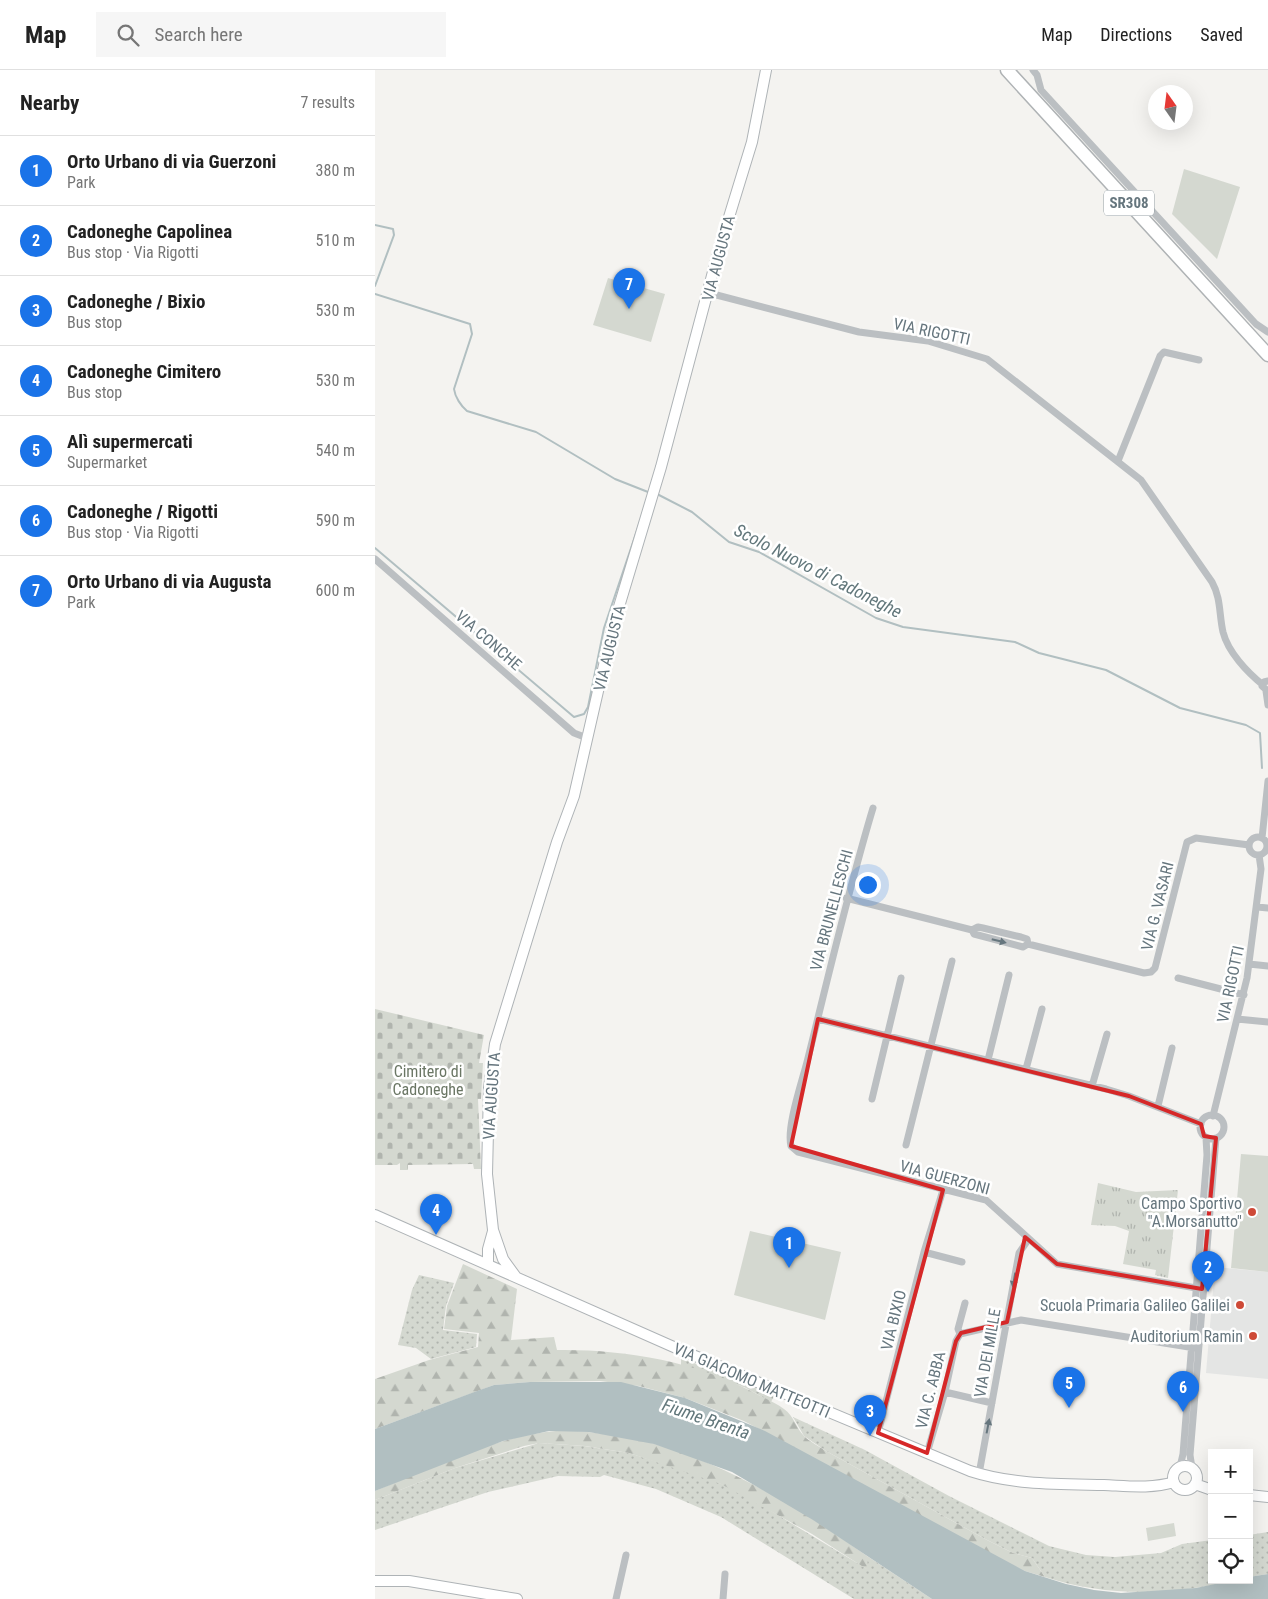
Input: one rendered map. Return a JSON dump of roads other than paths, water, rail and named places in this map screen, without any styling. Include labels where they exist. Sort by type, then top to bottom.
[{"type":"highway","name":"SR308","points":[[1007,70],[1268,355]]},
{"type":"highway","points":[[1250,336],[1268,349]]},
{"type":"highway","points":[[1250,336],[1268,366]]},
{"type":"street","name":"VIA AUGUSTA","points":[[516,1277],[499,1251],[493,1230],[487,1158],[489,1088],[495,1044],[557,842],[574,796],[612,630],[757,124],[766,70]]},
{"type":"street","points":[[1035,72],[1041,90],[1256,324],[1268,332]]},
{"type":"street","name":"VIA RIGOTTI","points":[[709,293],[859,332],[928,341],[978,355],[1005,372],[1141,480],[1212,582],[1220,600],[1223,632],[1227,642],[1239,660],[1266,687],[1268,704]]},
{"type":"street","points":[[1118,461],[1160,356],[1164,352],[1199,360]]},
{"type":"street","name":"VIA CONCHE","points":[[375,559],[574,733],[587,738]]},
{"type":"street","points":[[1262,838],[1253,838],[1249,845],[1252,854],[1259,855],[1264,853],[1267,845],[1262,838],[1268,781]]},
{"type":"street","name":"VIA BRUNELLESCHI","points":[[818,1019],[846,898],[873,808]]},
{"type":"street","name":"VIA G. VASARI","points":[[846,898],[972,930],[975,935],[1019,946],[1028,944],[1144,973],[1151,972],[1155,968],[1189,840],[1196,838],[1249,845]]},
{"type":"street","name":"VIA RIGOTTI","points":[[1213,1116],[1249,964],[1261,868],[1259,855]]},
{"type":"street","points":[[1257,907],[1268,908]]},
{"type":"street","points":[[906,1145],[952,960]]},
{"type":"street","points":[[1249,964],[1268,966]]},
{"type":"street","points":[[989,1060],[1009,975]]},
{"type":"street","points":[[872,1099],[901,978]]},
{"type":"street","points":[[1178,978],[1243,995]]},
{"type":"street","points":[[1026,1069],[1042,1009]]},
{"type":"street","points":[[818,1019],[1092,1086],[1158,1106],[1201,1124]]},
{"type":"street","name":"VIA GUERZONI","points":[[818,1019],[789,1139],[791,1146],[798,1152],[986,1200],[994,1205],[1028,1240],[1057,1264],[1199,1289]]},
{"type":"street","points":[[1237,1019],[1268,1022]]},
{"type":"street","points":[[1092,1086],[1107,1034]]},
{"type":"street","points":[[1158,1106],[1172,1048]]},
{"type":"street","points":[[1195,1348],[1183,1454],[1180,1467],[1174,1473],[1174,1482],[1182,1489],[1190,1489],[1195,1484],[1197,1475],[1192,1468],[1190,1454],[1207,1155],[1206,1138],[1201,1131],[1201,1124],[1204,1119],[1213,1116],[1222,1121],[1222,1134],[1216,1138],[1206,1138]]},
{"type":"street","points":[[1199,1289],[1216,1138]]},
{"type":"street","name":"VIA BIXIO","points":[[878,1433],[943,1190]]},
{"type":"street","name":"VIA GIACOMO MATTEOTTI","points":[[375,1215],[676,1348],[979,1474],[995,1478],[1055,1484],[1152,1486],[1174,1482]]},
{"type":"street","name":"VIA AUGUSTA","points":[[488,1265],[488,1249],[493,1230]]},
{"type":"street","name":"VIA DEI MILLE","points":[[979,1474],[1019,1253],[1028,1240]]},
{"type":"street","points":[[473,1258],[488,1249]]},
{"type":"street","points":[[488,1265],[499,1251]]},
{"type":"street","points":[[925,1252],[962,1262]]},
{"type":"street","name":"VIA C. ABBA","points":[[927,1453],[945,1392],[956,1341],[960,1334],[958,1329],[965,1303]]},
{"type":"street","points":[[960,1334],[1021,1320],[1195,1348]]},
{"type":"street","points":[[945,1392],[993,1403]]},
{"type":"street","points":[[1180,1467],[1192,1468]]},
{"type":"street","points":[[1195,1484],[1208,1489]]},
{"type":"street","points":[[1253,1495],[1268,1497]]},
{"type":"street","points":[[616,1599],[626,1555]]},
{"type":"street","points":[[723,1599],[725,1574]]},
{"type":"street","points":[[375,1581],[409,1581],[517,1599]]},
{"type":"water","name":"Fiume Brenta","points":[[530,1382],[621,1382],[685,1398],[765,1431],[1025,1571],[1066,1584],[1121,1593],[1196,1588],[1215,1584],[1253,1584],[1253,1576],[1268,1574],[1268,1599],[932,1599],[813,1520],[732,1472],[654,1444],[589,1432],[549,1431],[503,1441],[375,1491],[375,1429],[494,1385]]},
{"type":"waterway","points":[[375,225],[393,229],[394,235],[375,286]]},
{"type":"waterway","points":[[375,294],[470,324],[472,334],[454,389],[459,401],[467,411],[536,432],[615,479],[648,492]]},
{"type":"waterway","name":"Scolo Nuovo di Cadoneghe","points":[[375,548],[574,717],[584,714],[588,707],[604,628],[650,492]]},
{"type":"waterway","name":"Scolo Nuovo di Cadoneghe","points":[[657,494],[692,512],[729,542],[759,552],[876,618],[903,627],[1015,642],[1039,653],[1106,670],[1180,708],[1246,725],[1260,733],[1262,768]]},
{"type":"place","name":"Orto Urbano di via Augusta","points":[[629,309]]},
{"type":"place","name":"Campo Sportivo \"A.Morsanutto\"","points":[[1252,1212]]},
{"type":"place","name":"Cadoneghe Cimitero","points":[[436,1235]]},
{"type":"place","name":"Orto Urbano di via Guerzoni","points":[[789,1268]]},
{"type":"place","name":"Cadoneghe Capolinea","points":[[1208,1292]]},
{"type":"place","name":"Scuola Primaria Galileo Galilei","points":[[1240,1305]]},
{"type":"place","name":"Auditorium Ramin","points":[[1253,1336]]},
{"type":"place","name":"Alì supermercati","points":[[1069,1408]]},
{"type":"place","name":"Cadoneghe / Rigotti","points":[[1183,1412]]},
{"type":"place","name":"Cadoneghe / Bixio","points":[[870,1436]]},
{"type":"park label","name":"Cimitero di Cadoneghe","points":[[428,1080]]}]
